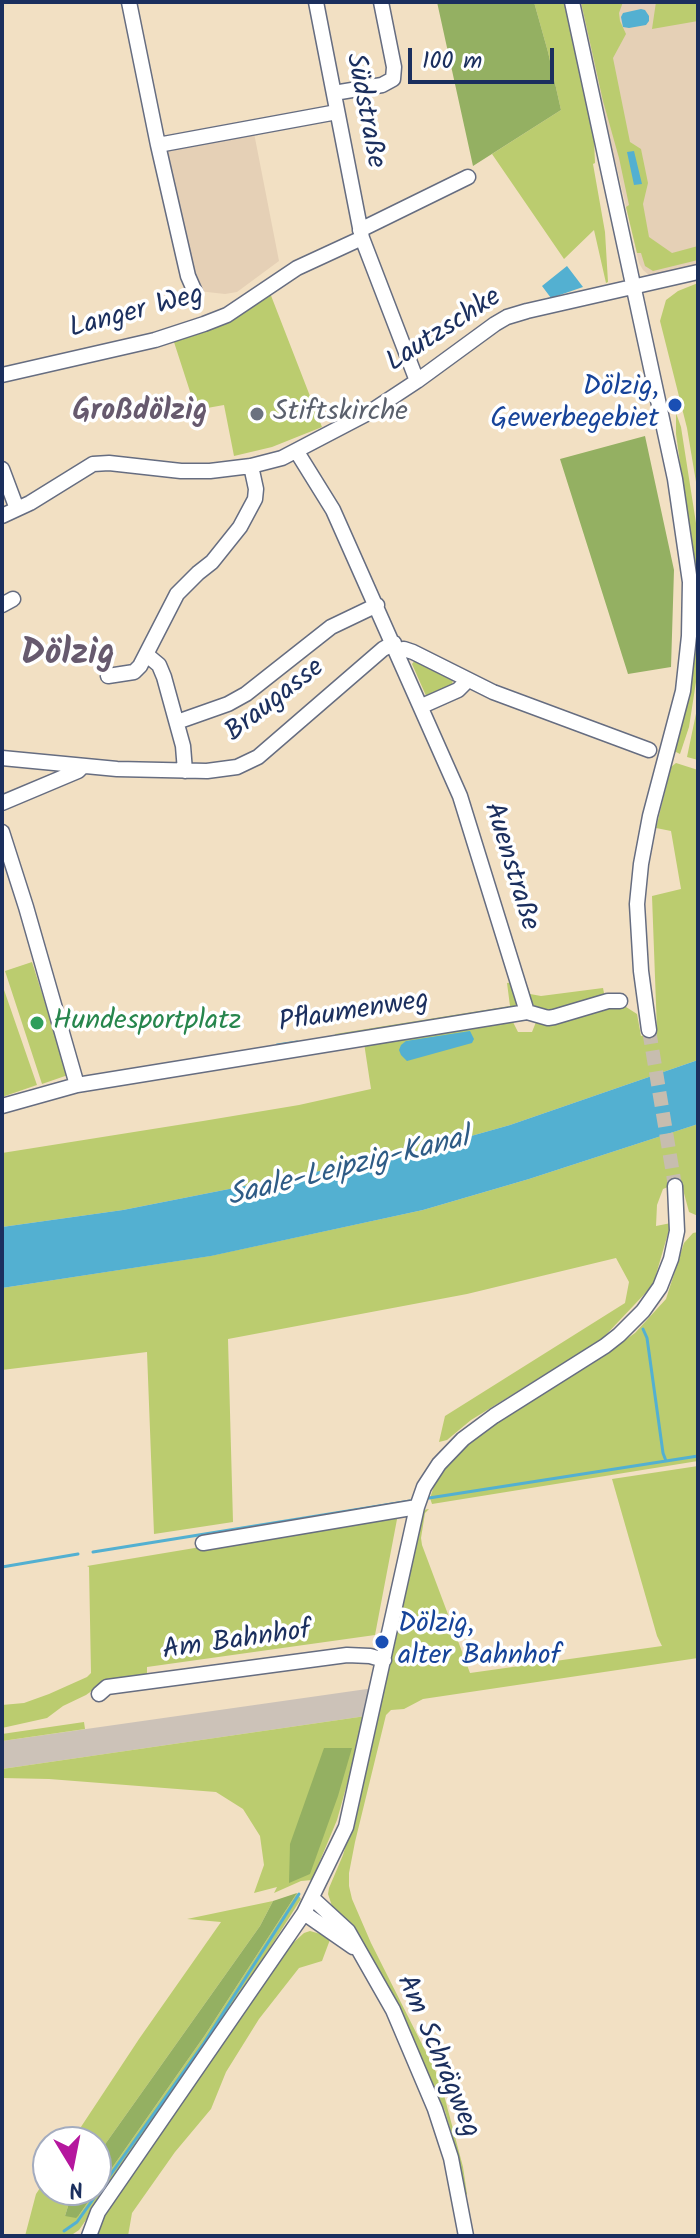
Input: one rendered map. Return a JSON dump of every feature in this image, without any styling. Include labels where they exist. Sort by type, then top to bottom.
[{"type":"street","points":[[129,2],[158,145],[188,276],[195,292]]},
{"type":"street","name":"Südstraße","points":[[316,2],[361,234],[417,381]]},
{"type":"street","points":[[334,93],[382,85],[393,79],[394,67],[381,2]]},
{"type":"street","points":[[572,2],[675,479],[690,582],[689,636],[683,691],[650,816],[637,904],[649,1030]]},
{"type":"street","points":[[158,145],[337,112]]},
{"type":"street","points":[[361,234],[468,177]]},
{"type":"street","name":"Langer Weg","points":[[2,375],[155,340],[227,315],[297,268],[361,234]]},
{"type":"street","name":"Lautzschke","points":[[2,516],[93,464],[196,471],[226,470],[282,458],[346,426],[417,381],[507,317],[698,272]]},
{"type":"street","name":"Auenstraße","points":[[297,452],[333,510],[460,796],[527,1012]]},
{"type":"street","points":[[108,676],[134,672],[140,666],[177,594],[224,549],[252,507],[256,489],[251,466]]},
{"type":"street","points":[[2,469],[17,509]]},
{"type":"street","points":[[177,722],[228,704],[246,694],[331,627],[377,605]]},
{"type":"street","points":[[396,647],[413,652],[493,692],[649,750]]},
{"type":"street","name":"Braugasse","points":[[2,758],[82,767],[185,771],[245,764],[258,757],[383,649],[396,647]]},
{"type":"street","points":[[147,655],[159,665],[164,677],[183,746],[185,771]]},
{"type":"street","points":[[422,706],[458,690],[467,681]]},
{"type":"street","name":"Braugasse","points":[[2,803],[82,767]]},
{"type":"street","points":[[2,832],[77,1085]]},
{"type":"street","points":[[527,1012],[548,1018],[608,1001],[620,1001]]},
{"type":"street","name":"Pflaumenweg","points":[[2,1106],[77,1085],[527,1012]]},
{"type":"street","points":[[89,2236],[98,2212],[304,1913],[346,1827],[417,1507],[431,1475],[455,1446],[494,1416],[605,1346],[632,1323],[666,1276],[677,1217],[675,1186]]},
{"type":"street","points":[[203,1543],[417,1507]]},
{"type":"street","name":"Am Bahnhof","points":[[99,1694],[107,1687],[347,1655],[384,1660]]},
{"type":"street","name":"Am Schrägweg","points":[[312,1898],[348,1931],[393,2010],[435,2109],[451,2158],[466,2236]]},
{"type":"street","name":"Am Schrägweg","points":[[304,1913],[357,1950]]},
{"type":"shaded area","points":[[578,2],[698,2],[698,264],[649,275],[639,263],[596,93]]},
{"type":"shaded area","points":[[254,133],[279,261],[237,292],[198,291],[164,152]]},
{"type":"shaded area","points":[[374,1688],[366,1716],[2,1769],[2,1741]]},
{"type":"green space","points":[[437,2],[534,2],[561,110],[473,166]]},
{"type":"green space","points":[[534,2],[564,2],[594,139],[593,164],[605,232],[606,283],[594,230],[564,259],[492,154],[561,110]]},
{"type":"green space","points":[[581,2],[623,2],[619,13],[626,34],[613,58],[630,142],[641,149],[648,183],[643,204],[649,237],[672,253],[698,246],[698,260],[653,271],[645,266],[641,253],[637,253],[619,158]]},
{"type":"green space","points":[[656,2],[698,2],[698,21],[652,29]]},
{"type":"green space","points":[[698,283],[698,494],[687,428],[660,321],[666,300]]},
{"type":"green space","points":[[270,293],[322,427],[272,447],[234,456],[224,405],[196,410],[173,339],[232,318]]},
{"type":"green space","points":[[676,413],[681,427],[698,536],[698,669],[689,727],[680,754],[674,751],[695,637],[697,608]]},
{"type":"green space","points":[[645,436],[674,570],[671,667],[628,674],[560,459]]},
{"type":"green space","points":[[416,659],[448,676],[453,680],[452,685],[427,698],[412,664]]},
{"type":"green space","points":[[698,704],[698,760],[687,757]]},
{"type":"green space","points":[[676,763],[698,770],[698,1060],[510,1125],[411,1153],[123,1210],[2,1227],[2,1153],[299,1105],[371,1089],[364,1043],[508,1020],[513,1022],[518,1032],[532,1032],[536,1022],[611,1004],[623,1005],[637,1014],[641,1036],[657,1031],[652,896],[681,889],[671,831],[656,828],[671,767]]},
{"type":"green space","name":"Hundesportplatz","points":[[32,962],[68,1075],[42,1084],[5,971]]},
{"type":"green space","points":[[514,982],[518,1003],[512,1012],[336,1039],[335,1034],[510,1006],[507,983]]},
{"type":"green space","points":[[2,984],[37,1085],[2,1097]]},
{"type":"green space","points":[[528,987],[530,994],[541,996],[603,988],[605,998],[555,1014],[539,1010],[529,1001]]},
{"type":"green space","points":[[698,1124],[698,1216],[689,1212],[681,1182],[663,1189],[657,1205],[656,1226],[671,1223],[653,1285],[601,1340],[471,1420],[447,1440],[439,1442],[445,1416],[625,1303],[629,1282],[616,1258],[467,1294],[228,1339],[233,1522],[154,1534],[147,1352],[2,1370],[2,1288],[210,1256],[423,1210]]},
{"type":"green space","points":[[698,1232],[698,1461],[432,1504],[430,1498],[435,1483],[450,1460],[473,1438],[635,1333],[666,1299],[684,1243]]},
{"type":"green space","points":[[698,1466],[698,1658],[423,1699],[404,1709],[391,1710],[386,1715],[355,1842],[349,1886],[371,1943],[440,2080],[463,2167],[466,2195],[445,2111],[407,2030],[332,1906],[328,1894],[358,1804],[423,1510],[429,1509],[425,1513],[422,1545],[470,1673],[662,1646],[612,1479]]},
{"type":"green space","points":[[398,1514],[375,1635],[147,1667],[147,1676],[100,1685],[47,1718],[2,1728],[2,1705],[24,1703],[91,1673],[87,1566]]},
{"type":"green space","points":[[366,1716],[337,1820],[312,1880],[301,1881],[274,1893],[277,1887],[254,1893],[264,1865],[260,1836],[243,1809],[216,1792],[2,1778],[2,1769]]},
{"type":"green space","points":[[84,1722],[85,1729],[2,1741],[2,1734]]},
{"type":"green space","points":[[324,1748],[352,1748],[310,1874],[289,1883],[290,1844]]},
{"type":"green space","points":[[297,1893],[301,1899],[214,2036],[112,2183],[112,2168],[205,2035]]},
{"type":"green space","points":[[297,1893],[205,2035],[112,2168],[112,2134],[260,1926],[273,1901]]},
{"type":"green space","points":[[273,1901],[260,1926],[112,2134],[112,2126],[82,2126],[221,1922],[187,1919]]},
{"type":"green space","points":[[310,1931],[331,1937],[322,1961],[299,1968],[259,2019],[226,2072],[211,2109],[175,2152],[132,2213],[128,2236],[95,2236],[100,2220],[225,2037],[293,1943]]},
{"type":"green space","points":[[33,2206],[68,2206],[65,2216],[79,2215],[85,2206],[96,2206],[79,2230],[70,2236],[25,2236]]},
{"type":"green space","points":[[68,2206],[85,2206],[76,2218],[65,2216]]},
{"type":"water","points":[[641,9],[649,16],[646,25],[623,27],[623,13]]},
{"type":"water","points":[[634,151],[642,184],[634,185],[627,152]]},
{"type":"water","points":[[567,266],[583,287],[551,298],[542,286]]},
{"type":"water","points":[[470,1031],[474,1039],[472,1043],[407,1061],[399,1050],[406,1041]]},
{"type":"water","name":"Saale-Leipzig-Kanal","points":[[698,1060],[698,1124],[692,1126],[423,1210],[211,1256],[2,1288],[2,1227],[123,1210],[411,1153],[510,1125]]},
{"type":"waterway","points":[[277,1045],[297,1042]]},
{"type":"waterway","points":[[643,1329],[666,1461]]},
{"type":"waterway","points":[[429,1498],[698,1456]]},
{"type":"waterway","points":[[93,1552],[410,1501]]},
{"type":"waterway","points":[[2,1567],[78,1554]]},
{"type":"waterway","points":[[64,2231],[77,2222],[204,2043],[299,1894]]},
{"type":"tunnel","points":[[649,1030],[675,1186]]},
{"type":"place","name":"Dölzig, Gewerbegebiet","points":[[675,405]]},
{"type":"place","name":"Stiftskirche","points":[[257,414]]},
{"type":"place","name":"Hundesportplatz","points":[[37,1023]]},
{"type":"place","name":"Dölzig, alter Bahnhof","points":[[382,1642]]},
{"type":"district","name":"Großdölzig","points":[[140,414]]},
{"type":"district","name":"Dölzig","points":[[68,657]]}]
